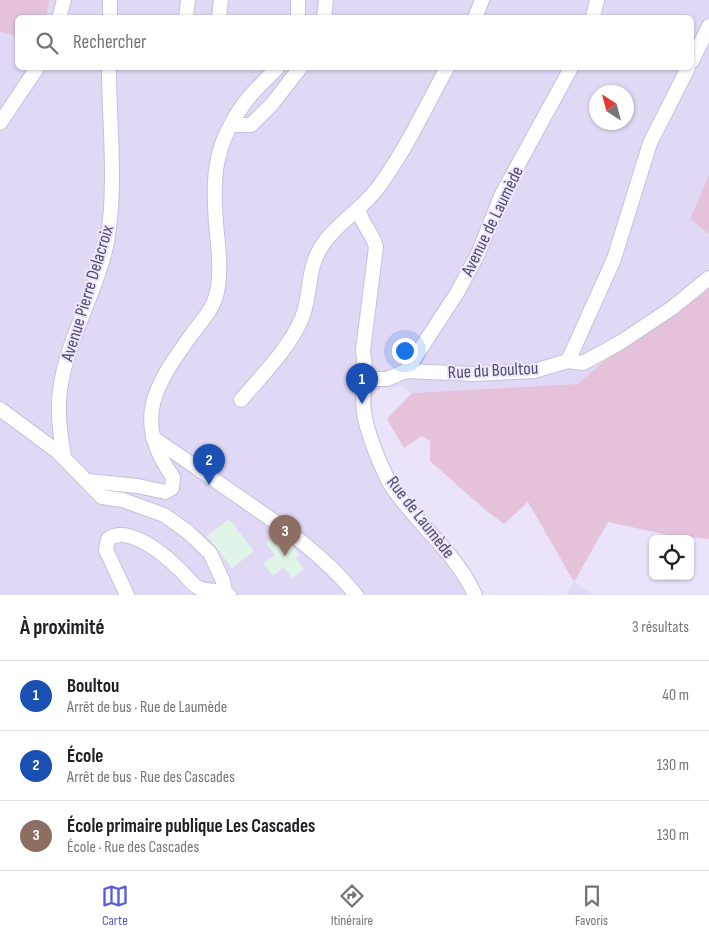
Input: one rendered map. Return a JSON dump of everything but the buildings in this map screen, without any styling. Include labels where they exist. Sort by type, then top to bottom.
[{"type":"street","points":[[60,15],[64,0]]},
{"type":"street","points":[[110,0],[110,15]]},
{"type":"street","points":[[186,15],[188,0]]},
{"type":"street","points":[[219,15],[221,0]]},
{"type":"street","points":[[298,0],[298,15]]},
{"type":"street","points":[[324,15],[326,0]]},
{"type":"street","points":[[475,15],[482,0]]},
{"type":"street","points":[[594,15],[598,0]]},
{"type":"street","points":[[694,57],[709,26]]},
{"type":"street","points":[[0,123],[36,70]]},
{"type":"street","name":"Avenue Pierre Delacroix","points":[[64,458],[60,432],[60,389],[66,361],[106,244],[112,206],[109,70]]},
{"type":"street","points":[[87,480],[138,486],[165,492],[172,488],[173,477],[161,461],[153,438],[150,419],[154,393],[176,356],[208,313],[215,298],[219,261],[214,192],[216,162],[231,125],[246,101],[275,70]]},
{"type":"street","points":[[231,125],[251,124],[272,104],[298,70]]},
{"type":"street","points":[[241,400],[292,338],[302,318],[308,299],[314,260],[320,248],[334,230],[359,210],[388,173],[446,70]]},
{"type":"street","name":"Avenue de Laumède","points":[[406,371],[457,292],[478,254],[501,196],[570,70]]},
{"type":"street","points":[[568,361],[614,258],[650,143],[687,70]]},
{"type":"street","points":[[359,210],[360,218],[374,240],[376,247],[363,350],[366,379]]},
{"type":"street","name":"Rue du Boultou","points":[[366,379],[387,379],[406,371],[474,374],[534,371],[568,361],[583,363],[621,342],[672,308],[709,278]]},
{"type":"street","name":"Rue de Laumède","points":[[366,379],[362,404],[367,429],[386,475],[408,506],[453,557],[475,595]]},
{"type":"street","points":[[0,409],[32,430],[87,480],[102,497],[123,500],[164,516],[188,532],[210,554],[223,580],[227,593],[198,587],[163,554],[147,544],[121,534],[108,539],[106,550],[127,595]]},
{"type":"street","points":[[153,438],[263,513],[298,540],[343,578],[356,595]]},
{"type":"shaded area","points":[[0,0],[709,0],[709,174],[690,218],[709,234],[709,275],[577,384],[412,393],[402,386],[373,390],[372,416],[387,460],[400,486],[459,554],[483,595],[0,595]]},
{"type":"shaded area","points":[[0,0],[49,0],[46,15],[15,15],[15,36],[0,31]]},
{"type":"shaded area","points":[[709,174],[709,234],[690,219]]},
{"type":"shaded area","points":[[709,275],[709,539],[694,538],[694,535],[668,535],[608,522],[574,582],[528,502],[504,524],[484,509],[430,461],[430,441],[422,436],[404,448],[387,419],[412,393],[577,384]]},
{"type":"shaded area","points":[[229,519],[254,551],[232,568],[207,536]]},
{"type":"shaded area","points":[[278,534],[286,545],[290,543],[300,555],[296,558],[304,569],[292,578],[284,567],[273,576],[263,563],[275,555],[266,543]]},
{"type":"shaded area","points":[[574,582],[593,595],[567,595]]},
{"type":"place","name":"Boultou","points":[[362,404]]},
{"type":"place","name":"École","points":[[209,485]]},
{"type":"place","name":"École primaire publique Les Cascades","points":[[285,556]]}]
